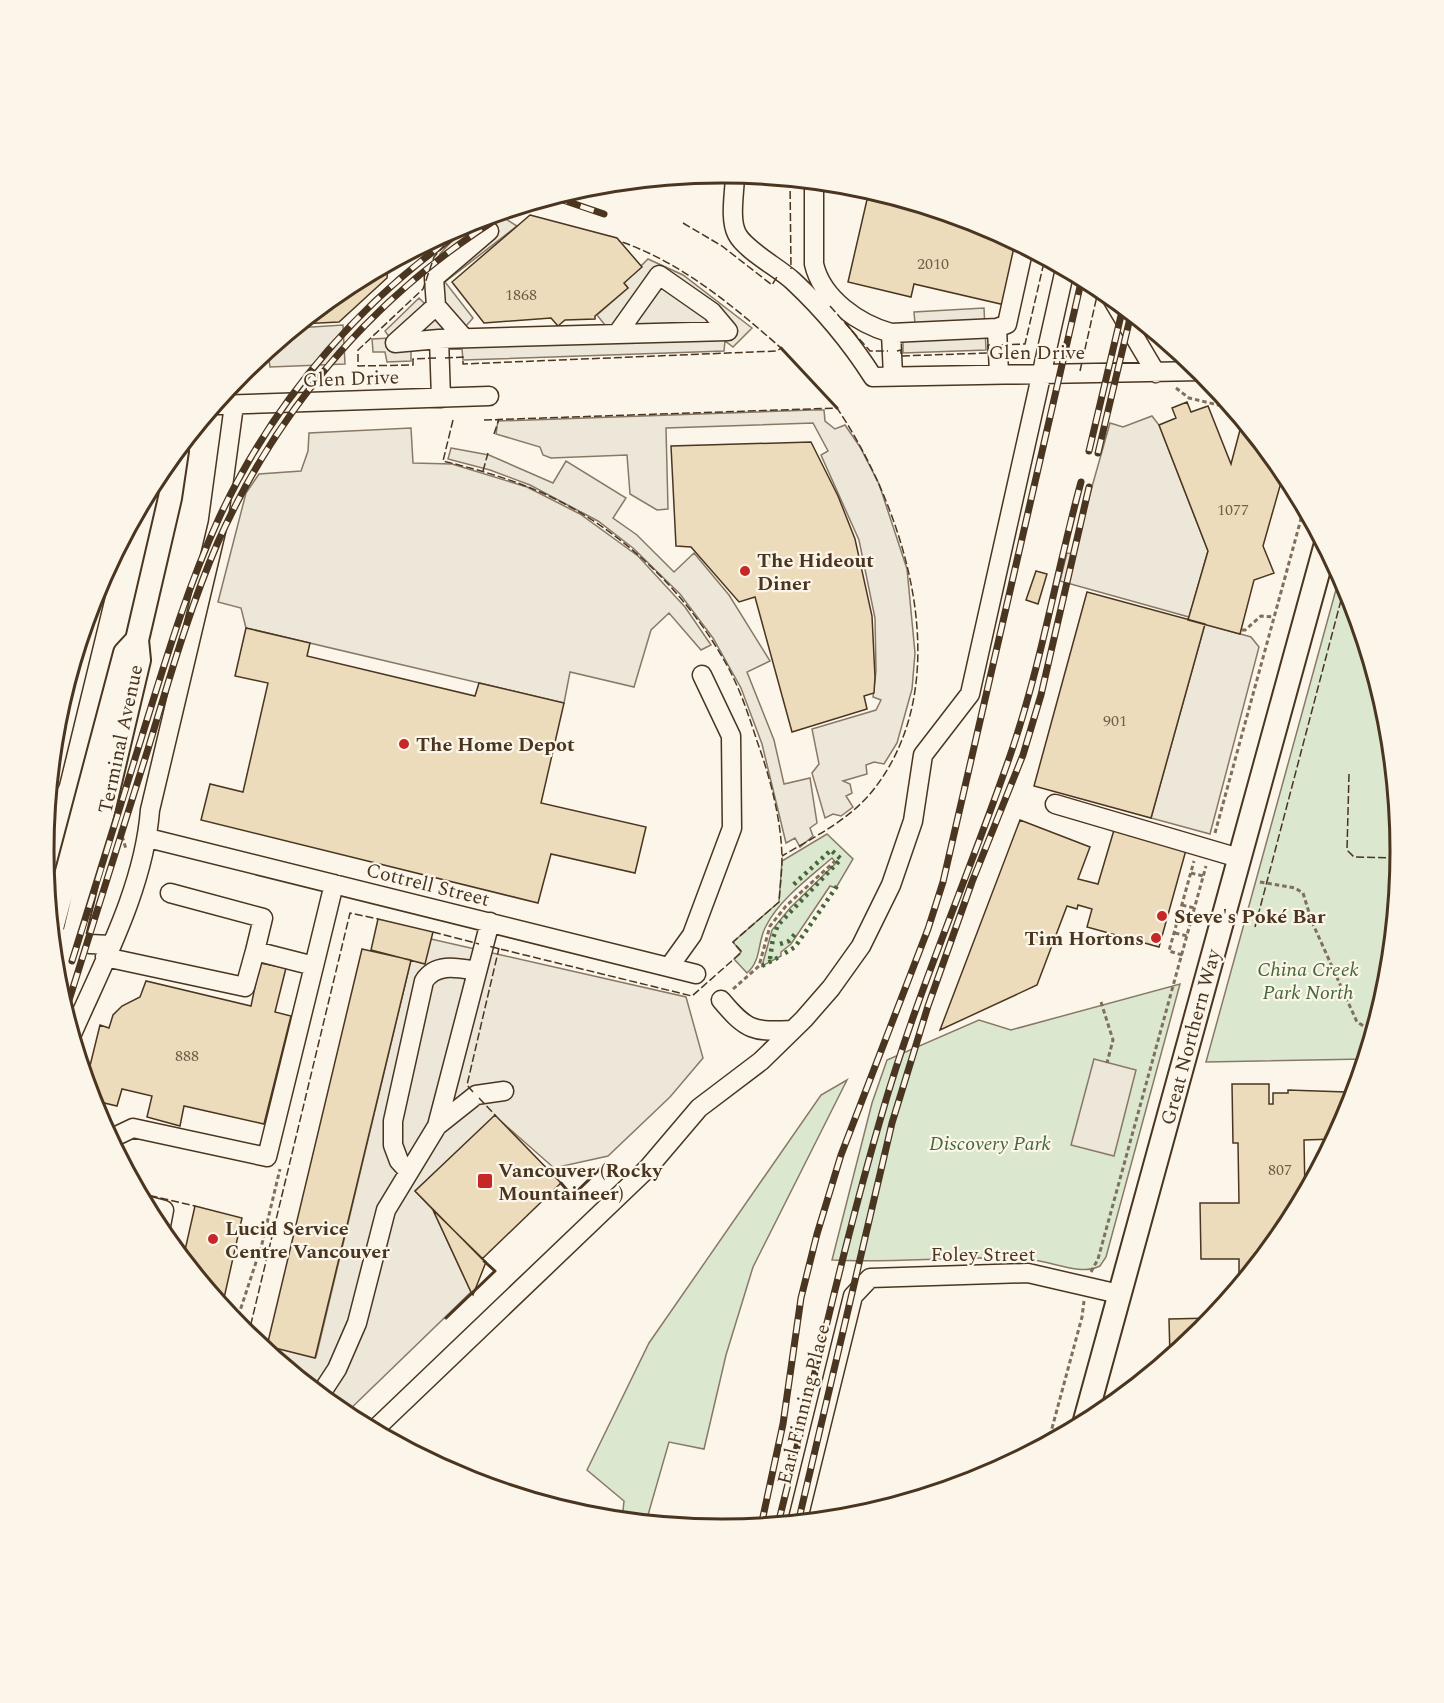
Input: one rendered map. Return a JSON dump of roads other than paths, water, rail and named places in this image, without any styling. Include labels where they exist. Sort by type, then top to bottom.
[{"type":"main road","name":"Terminal Avenue","points":[[59,934],[139,660],[137,640],[170,498],[174,470]]},
{"type":"main road","name":"Great Northern Way","points":[[1088,1410],[1322,558]]},
{"type":"street","name":"Glen Drive","points":[[735,184],[736,233],[744,243],[781,271],[812,299],[856,350],[873,377],[1186,372]]},
{"type":"street","points":[[814,190],[814,264],[817,277],[855,319],[891,333],[997,328],[1007,324],[1022,255]]},
{"type":"street","points":[[464,338],[436,306],[434,278],[489,231]]},
{"type":"street","points":[[436,306],[395,343],[464,338],[728,332],[712,312],[659,275],[617,334]]},
{"type":"street","points":[[380,1425],[648,1168],[699,1108],[761,1061],[793,1030],[831,988],[861,946],[891,885],[913,821],[923,755],[970,694],[1063,277]]},
{"type":"street","points":[[1123,318],[1156,373]]},
{"type":"street","points":[[997,328],[999,374]]},
{"type":"street","points":[[891,333],[893,376]]},
{"type":"street","points":[[439,339],[441,398]]},
{"type":"street","name":"Glen Drive","points":[[226,405],[489,396]]},
{"type":"street","points":[[77,1023],[129,898],[148,838],[150,810],[219,523],[234,405]]},
{"type":"street","points":[[669,967],[692,935],[732,828],[731,736],[702,675]]},
{"type":"street","points":[[1055,804],[1206,841],[1239,858]]},
{"type":"street","name":"Cottrell Street","points":[[148,838],[696,974]]},
{"type":"street","points":[[118,1136],[133,1128],[267,1157],[334,884]]},
{"type":"street","points":[[60,936],[245,987],[263,918],[170,893]]},
{"type":"street","points":[[325,1388],[337,1369],[357,1323],[386,1210],[437,1126],[490,922]]},
{"type":"street","points":[[255,951],[314,966]]},
{"type":"street","points":[[409,1172],[399,1161],[393,1145],[393,1121],[424,981],[428,975],[445,967],[477,971]]},
{"type":"street","points":[[721,1000],[740,1022],[749,1027],[768,1031],[793,1030]]},
{"type":"street","points":[[437,1126],[476,1095],[504,1091]]},
{"type":"street","name":"Foley Street","points":[[853,1296],[870,1278],[1028,1273],[1119,1294]]},
{"type":"street","name":"Earl Finning Place","points":[[799,1515],[853,1296]]},
{"type":"railway","points":[[568,202],[604,214]]},
{"type":"railway","points":[[70,996],[189,619],[218,542],[243,491],[272,442],[304,396],[340,353],[378,312],[420,274],[485,227]]},
{"type":"railway","points":[[72,961],[177,626],[207,544],[242,473],[267,431],[328,351],[362,314],[399,280],[444,244]]},
{"type":"railway","points":[[763,1518],[783,1424],[801,1298],[817,1234],[841,1155],[928,929],[943,882],[1080,288]]},
{"type":"railway","points":[[1089,451],[1121,316]]},
{"type":"railway","points":[[1098,453],[1129,322]]},
{"type":"railway","points":[[780,1517],[840,1269],[881,1117],[911,1023],[1013,747],[1041,648],[1081,482]]},
{"type":"railway","points":[[800,1515],[892,1123],[928,1006],[972,882],[1023,755],[1041,695],[1089,487]]},
{"type":"place","name":"The Hideout Diner","points":[[745,571]]},
{"type":"place","name":"The Home Depot","points":[[404,744]]},
{"type":"place","name":"Steve's Poké Bar","points":[[1162,916]]},
{"type":"place","name":"Tim Hortons","points":[[1156,938]]},
{"type":"place","name":"Vancouver (Rocky Mountaineer)","points":[[485,1181]]},
{"type":"place","name":"Lucid Service Centre Vancouver","points":[[213,1239]]},
{"type":"park label","name":"China Creek Park North","points":[[1308,980]]},
{"type":"park label","name":"Discovery Park","points":[[990,1143]]}]
